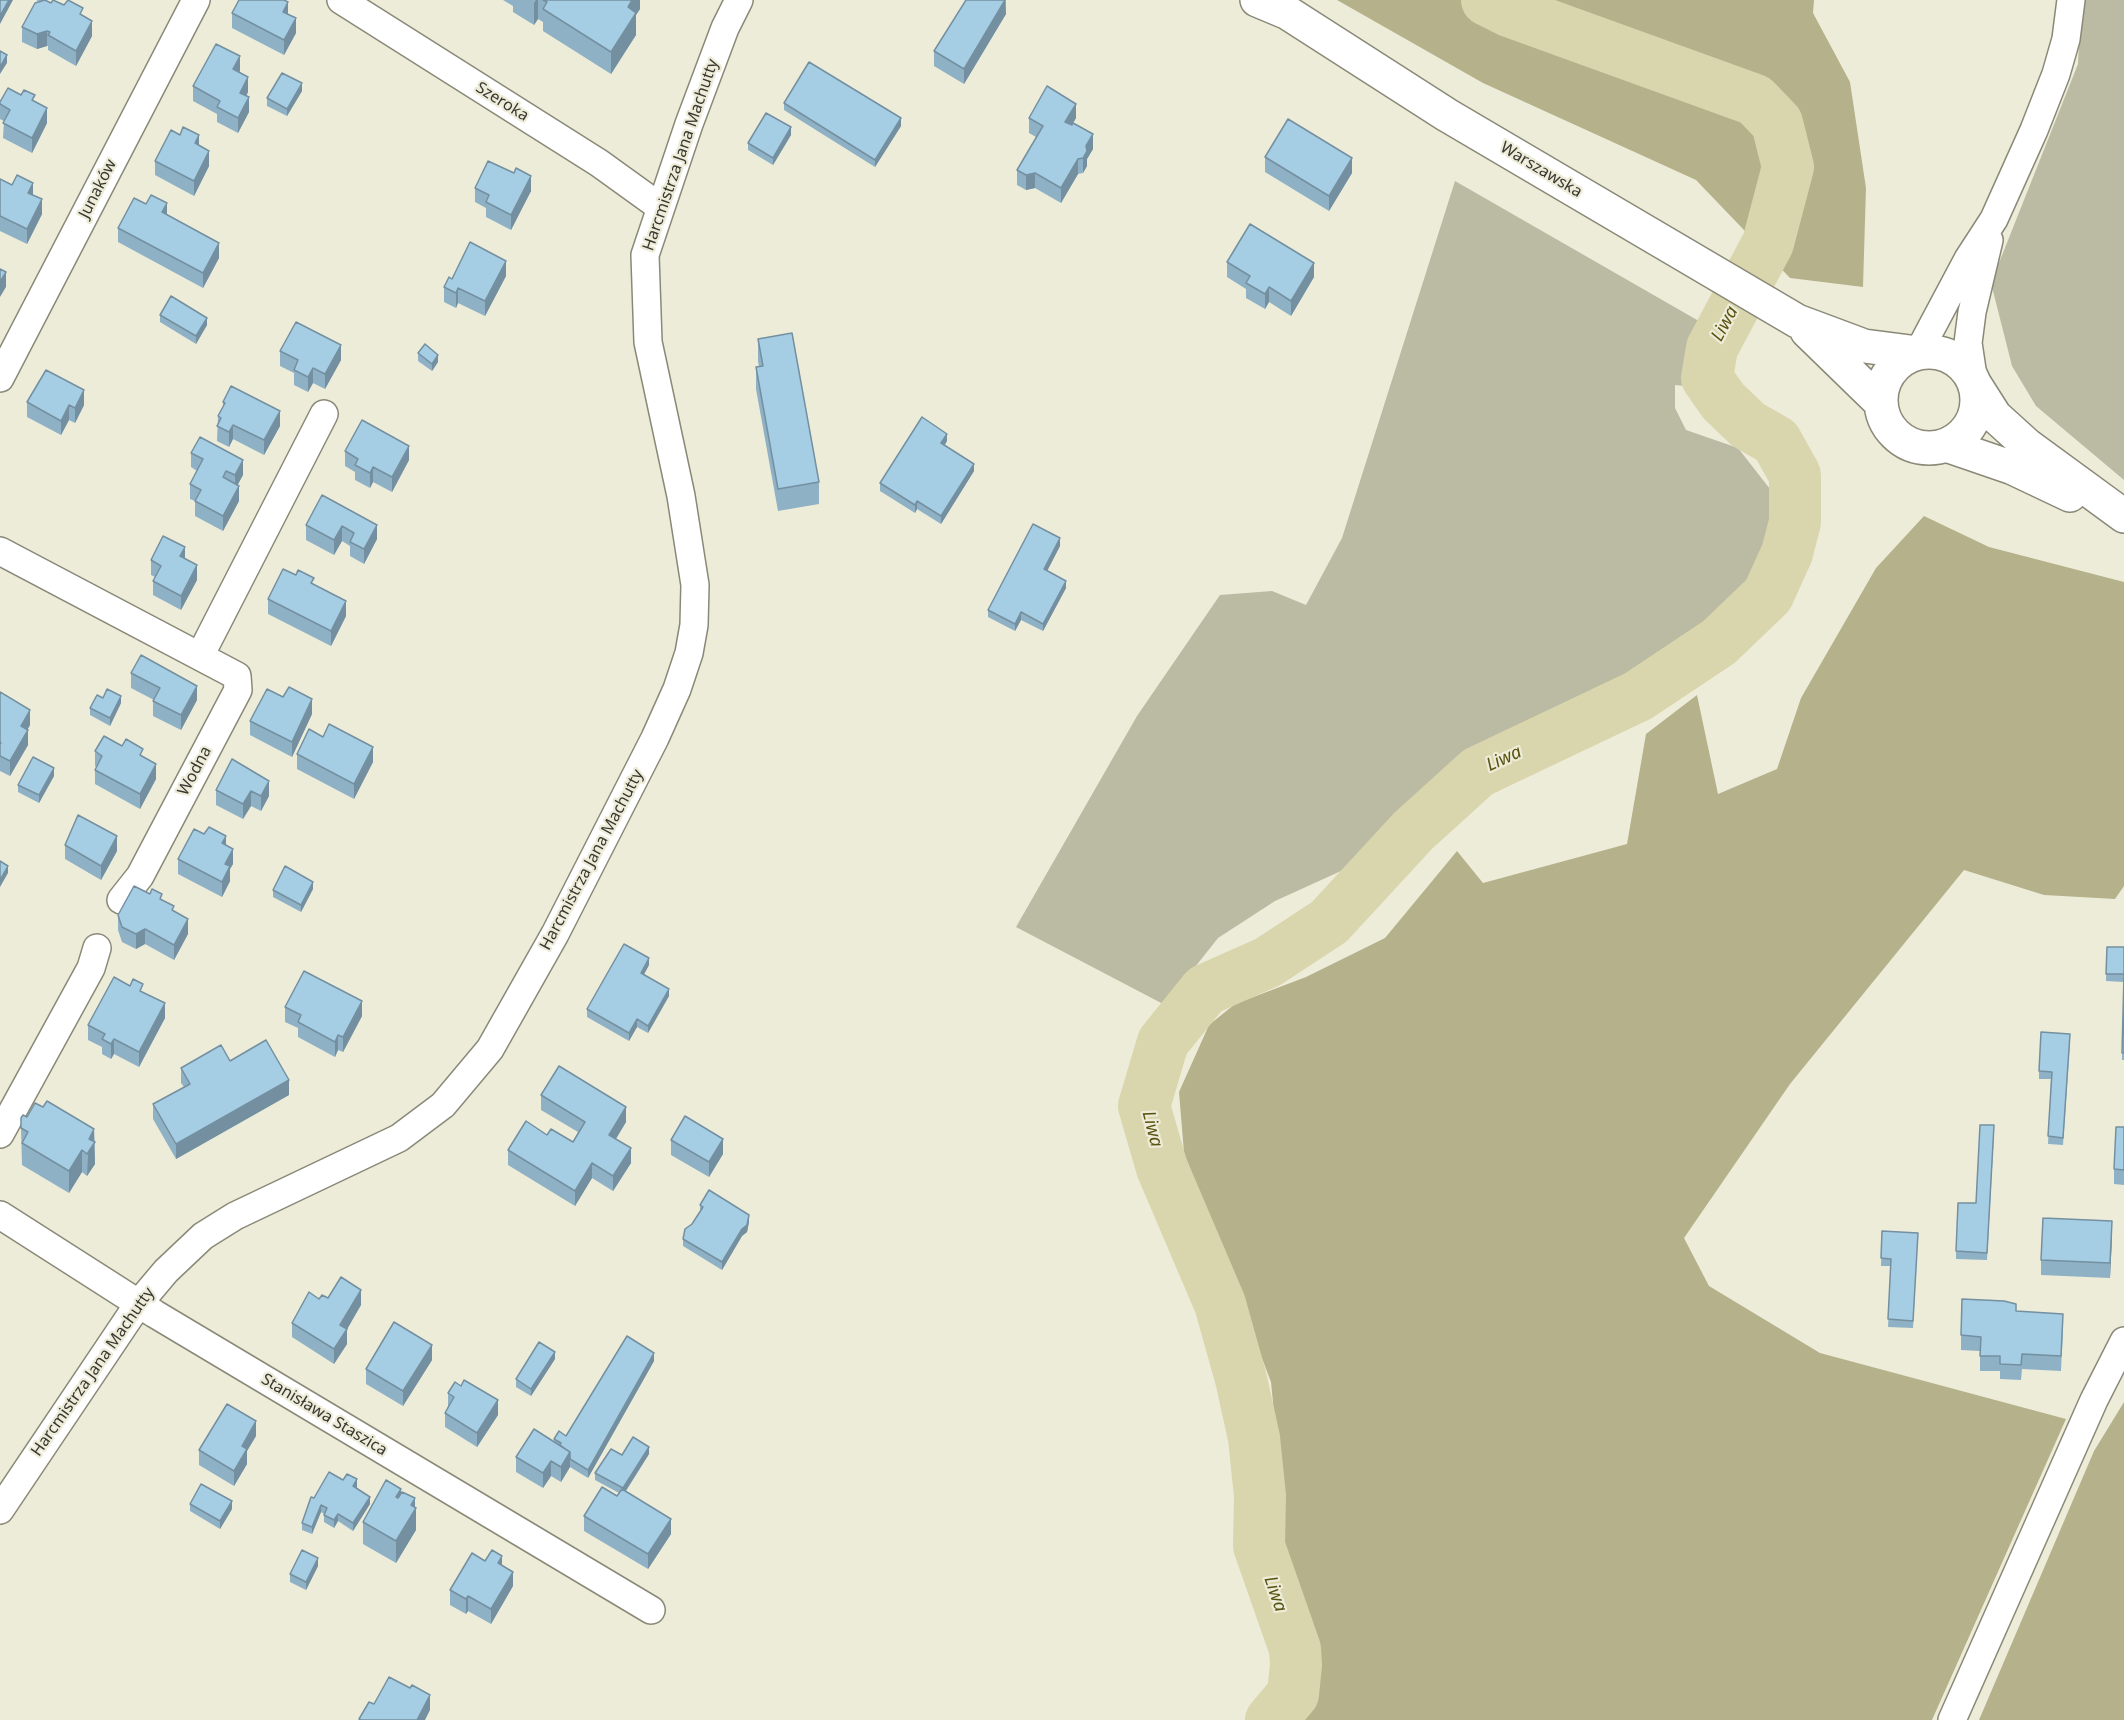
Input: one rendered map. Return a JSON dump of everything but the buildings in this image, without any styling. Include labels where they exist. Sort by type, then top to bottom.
[{"type":"main road","name":"Warszawska","points":[[1257,0],[1280,7],[1448,115],[1797,321]]},
{"type":"main road","points":[[1797,321],[1864,346],[1918,353],[1935,352],[1951,357],[1965,368],[1995,416],[2026,445],[2124,516]]},
{"type":"main road","points":[[1797,321],[1880,402]]},
{"type":"main road","points":[[1918,353],[1902,360],[1890,371],[1882,386],[1880,402],[1884,418],[1892,432],[1904,442],[1920,448],[1946,445],[1959,438],[1970,426],[1976,412],[1977,397],[1974,382]]},
{"type":"main road","points":[[1946,445],[2013,468],[2124,521]]},
{"type":"street","name":"Junaków","points":[[0,378],[196,0]]},
{"type":"street","name":"Szeroka","points":[[341,0],[599,163],[660,207]]},
{"type":"street","name":"Harcmistrza Jana Machutty","points":[[0,1510],[139,1303],[166,1271],[203,1236],[235,1216],[399,1138],[443,1105],[490,1048],[555,934],[655,738],[677,689],[689,653],[694,625],[695,585],[681,496],[647,333],[645,255],[660,207],[725,28],[739,0]]},
{"type":"street","points":[[1974,382],[1968,344],[1972,312],[1994,219],[2056,74],[2066,39],[2071,0]]},
{"type":"street","points":[[1918,353],[1968,259],[1994,219]]},
{"type":"street","points":[[200,656],[324,414]]},
{"type":"street","name":"Wodna","points":[[0,551],[237,676],[238,690],[140,876],[122,900]]},
{"type":"street","points":[[0,1134],[90,968],[97,948]]},
{"type":"street","name":"Stanisława Staszica","points":[[0,1215],[139,1303],[651,1610]]},
{"type":"street","points":[[1952,1720],[2094,1400],[2124,1341]]},
{"type":"green space","points":[[2081,0],[2124,0],[2124,480],[2036,406],[2012,366],[1991,283],[2078,64]]},
{"type":"green space","points":[[1455,181],[1711,328],[1694,371],[1695,387],[1675,385],[1675,408],[1686,430],[1738,448],[1777,498],[1760,583],[1691,648],[1525,738],[1473,753],[1420,796],[1341,871],[1275,901],[1218,938],[1165,1005],[1016,927],[1137,716],[1220,595],[1272,591],[1306,605],[1342,538]]},
{"type":"shaded area","points":[[1337,0],[1814,0],[1813,13],[1850,82],[1866,188],[1863,287],[1790,278],[1696,180],[1483,83]]},
{"type":"shaded area","points":[[1924,516],[1989,547],[2124,582],[2124,886],[2115,899],[2044,895],[1964,870],[1790,1084],[1684,1238],[1709,1286],[1820,1353],[2066,1419],[1932,1720],[1295,1720],[1305,1620],[1278,1556],[1282,1494],[1271,1382],[1184,1153],[1179,1092],[1209,1025],[1235,1004],[1306,977],[1385,938],[1457,851],[1483,883],[1627,844],[1646,734],[1697,695],[1718,794],[1777,769],[1801,698],[1876,568]]},
{"type":"shaded area","points":[[2124,1402],[2124,1720],[1979,1720],[2094,1451]]},
{"type":"waterway","name":"Liwa","points":[[1271,1720],[1293,1694],[1295,1649],[1259,1546],[1260,1496],[1254,1438],[1241,1379],[1220,1304],[1162,1168],[1144,1106],[1163,1042],[1205,990],[1268,962],[1329,922],[1413,831],[1478,772],[1638,696],[1719,642],[1768,595],[1787,553],[1795,522],[1795,475],[1776,441],[1748,425],[1723,401],[1707,378],[1712,348],[1768,243],[1788,167],[1777,123],[1755,100],[1509,11],[1487,0]]}]
